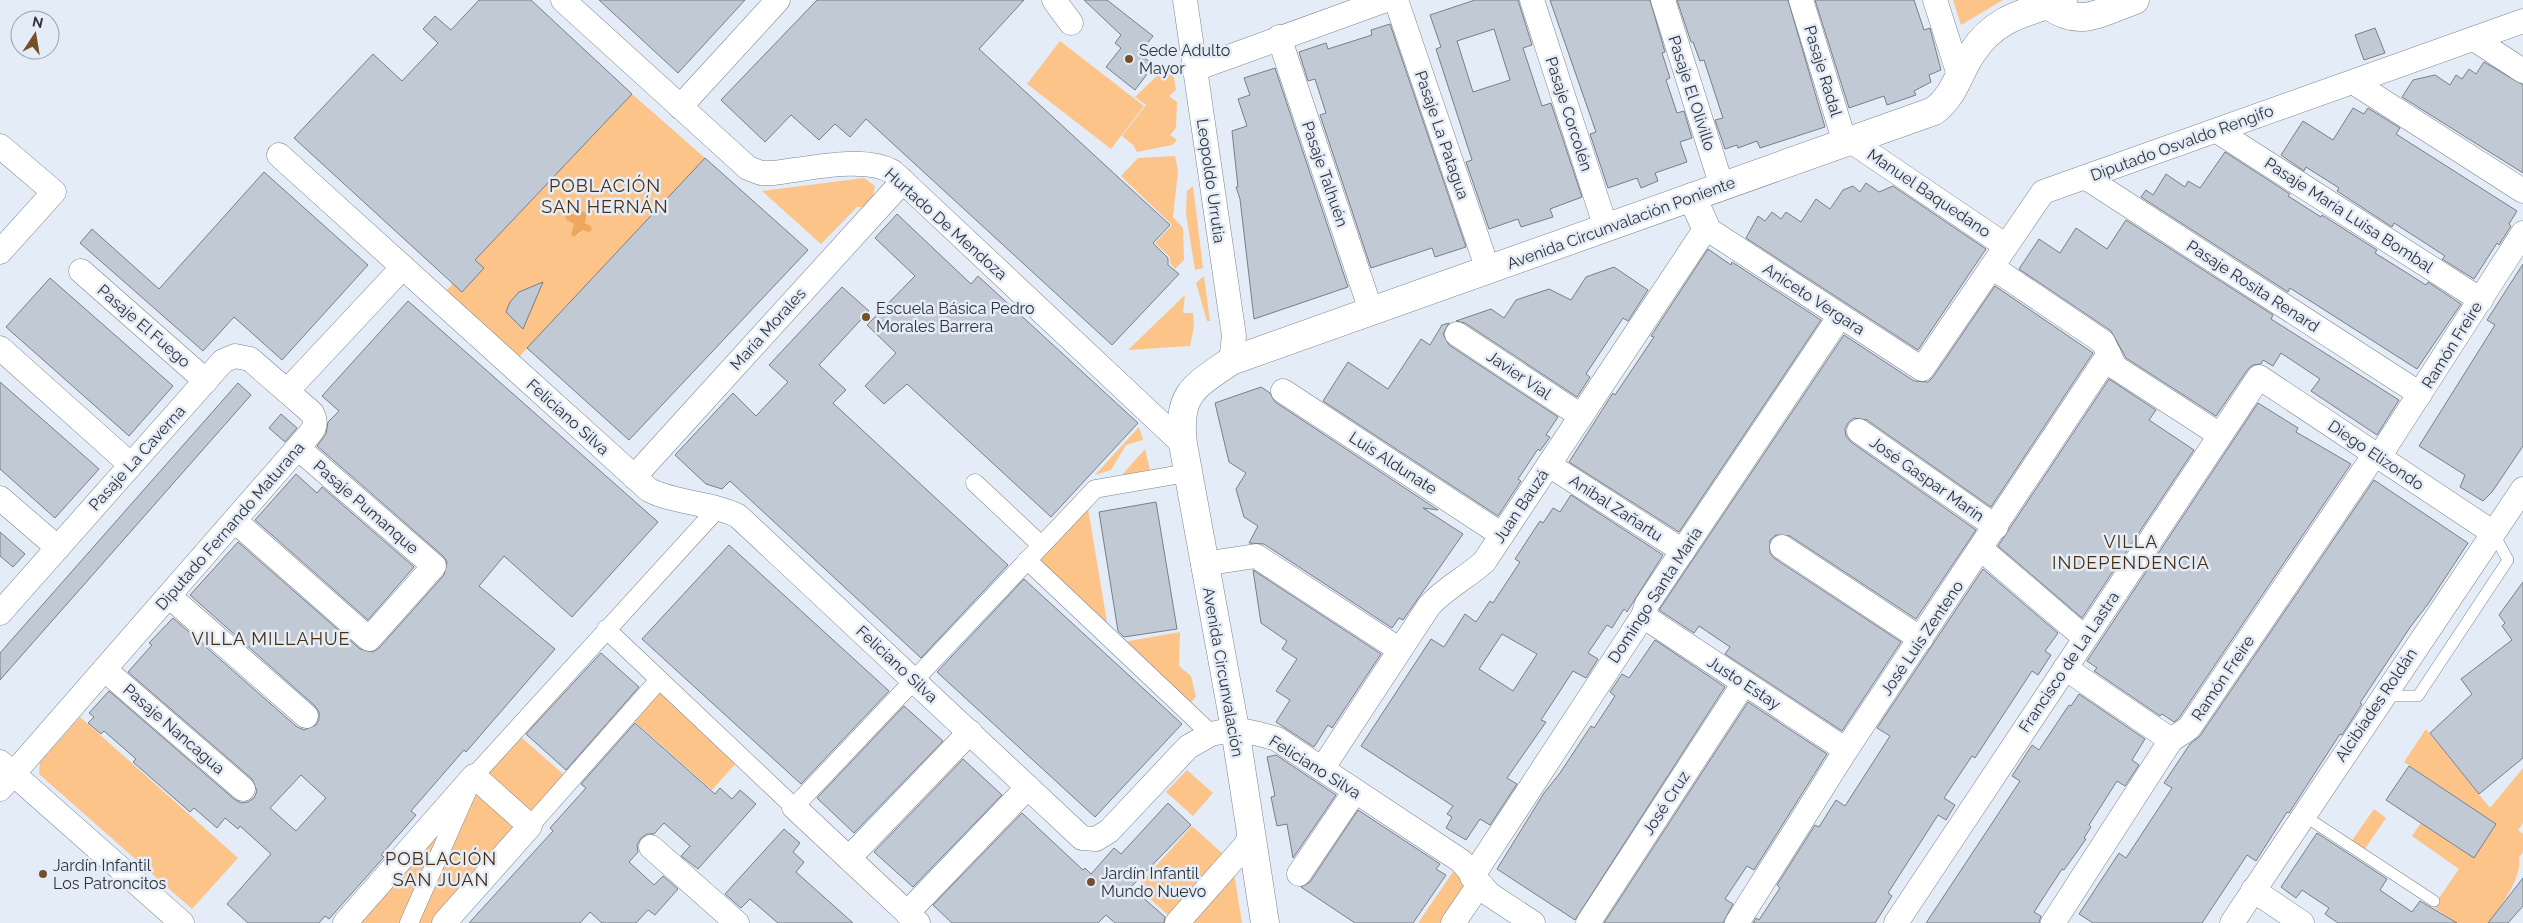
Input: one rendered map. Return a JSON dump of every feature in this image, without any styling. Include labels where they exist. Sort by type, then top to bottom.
[{"type":"street","name":"Hurtado De Mendoza","points":[[562,0],[748,168],[761,173],[865,162],[882,165],[903,181],[1181,432]]},
{"type":"street","points":[[680,107],[778,0]]},
{"type":"street","points":[[1054,0],[1071,23]]},
{"type":"street","name":"Leopoldo Urrutia","points":[[1185,0],[1234,336],[1231,361]]},
{"type":"street","points":[[1195,69],[1279,37],[1324,10],[1386,0]]},
{"type":"street","name":"Pasaje La Patagua","points":[[1396,0],[1488,270]]},
{"type":"street","name":"Pasaje Corcolén","points":[[1532,0],[1606,228]]},
{"type":"street","name":"Pasaje El Olivillo","points":[[1663,0],[1722,186]]},
{"type":"street","name":"Pasaje Radal","points":[[1801,0],[1848,142]]},
{"type":"street","points":[[1935,0],[1960,78]]},
{"type":"street","name":"Avenida Circunvalación Poniente","points":[[1181,432],[1184,404],[1191,391],[1231,361],[1934,111],[1945,103],[1960,78],[1971,53],[1990,30],[2000,22],[2052,2],[2061,15],[2084,18],[2135,0]]},
{"type":"street","name":"Diputado Osvaldo Rengifo","points":[[1922,370],[2043,192],[2523,21]]},
{"type":"street","name":"Pasaje Talhuén","points":[[1279,37],[1371,312]]},
{"type":"street","points":[[2474,39],[2523,71]]},
{"type":"street","points":[[2353,82],[2523,191]]},
{"type":"street","name":"Pasaje María Luisa Bombal","points":[[2217,131],[2481,300]]},
{"type":"street","name":"Manuel Baquedano","points":[[1848,142],[2006,246]]},
{"type":"street","points":[[0,146],[54,192],[0,252]]},
{"type":"street","name":"Feliciano Silva","points":[[279,154],[649,490],[662,496],[718,508],[738,516],[1082,838],[1096,840],[1109,831],[1188,747],[1223,732],[1277,739],[1461,861],[1476,881],[1489,894],[1534,923]]},
{"type":"street","name":"Pasaje Rosita Renard","points":[[2085,177],[2420,394]]},
{"type":"street","name":"María Morales","points":[[634,477],[903,181]]},
{"type":"street","points":[[1692,197],[1706,228]]},
{"type":"street","name":"Aniceto Vergara","points":[[1706,228],[1922,370]]},
{"type":"street","name":"Juan Bauzá","points":[[1322,769],[1400,650],[1440,594],[1473,572],[1484,562],[1706,228]]},
{"type":"street","name":"Ramón Freire","points":[[2053,923],[2171,740],[2189,728],[2420,394],[2523,233]]},
{"type":"street","points":[[287,391],[403,267]]},
{"type":"street","points":[[1992,267],[2103,342],[2115,367],[2220,436]]},
{"type":"street","name":"Pasaje El Fuego","points":[[81,271],[206,380]]},
{"type":"street","name":"Domingo Santa María","points":[[1454,923],[1476,881],[1642,616],[1647,604],[1840,316]]},
{"type":"street","name":"Javier Vial","points":[[1457,334],[1581,416]]},
{"type":"street","points":[[0,348],[131,466]]},
{"type":"street","name":"José Luis Zenteno","points":[[1737,923],[1846,750],[1996,527],[2109,354]]},
{"type":"street","name":"Pasaje La Caverna","points":[[0,613],[224,361],[242,357],[250,360],[287,391]]},
{"type":"street","name":"Francisco de La Lastra","points":[[1896,923],[2259,377]]},
{"type":"street","name":"Diego Elizondo","points":[[2259,377],[2492,532]]},
{"type":"street","name":"Diputado Fernando Maturana","points":[[5,775],[105,670],[315,428],[315,420],[312,413],[287,391]]},
{"type":"street","name":"Luis Aldunate","points":[[1283,391],[1502,535]]},
{"type":"street","name":"José Gaspar Marín","points":[[1859,431],[1996,527]]},
{"type":"street","name":"Avenida Circunvalación","points":[[1181,432],[1203,564],[1223,732],[1251,834],[1265,923]]},
{"type":"street","name":"Pasaje Pumanque","points":[[235,521],[369,639],[434,566],[298,448]]},
{"type":"street","name":"Aníbal Zañartu","points":[[1549,465],[1683,550]]},
{"type":"street","points":[[794,807],[1094,489],[1187,473]]},
{"type":"street","points":[[975,483],[1041,545]]},
{"type":"street","name":"Alcibíades Roldán","points":[[2232,923],[2492,532],[2521,497]]},
{"type":"street","points":[[0,498],[58,548]]},
{"type":"street","points":[[345,923],[606,629],[718,508]]},
{"type":"street","points":[[1782,547],[1921,639]]},
{"type":"street","name":"José Gaspar Marín","points":[[1981,549],[2085,638]]},
{"type":"street","points":[[1203,564],[1256,556],[1400,650]]},
{"type":"street","points":[[1027,560],[1223,732]]},
{"type":"street","points":[[169,596],[306,716]]},
{"type":"street","name":"Justo Estay","points":[[1642,616],[1846,750]]},
{"type":"street","points":[[606,629],[912,918],[1028,786]]},
{"type":"street","points":[[2065,668],[2171,740]]},
{"type":"street","name":"Pasaje Nancagua","points":[[105,670],[243,789]]},
{"type":"street","points":[[444,923],[659,680]]},
{"type":"street","name":"José Cruz","points":[[1588,923],[1744,683]]},
{"type":"street","points":[[849,858],[970,732]]},
{"type":"street","points":[[5,775],[182,923]]},
{"type":"street","points":[[474,776],[530,826]]},
{"type":"street","points":[[408,923],[474,776]]},
{"type":"street","points":[[1299,874],[1355,791]]},
{"type":"street","points":[[1177,923],[1245,846],[1251,834]]},
{"type":"street","points":[[651,847],[737,923]]},
{"type":"street","points":[[2253,890],[2302,923]]},
{"type":"lane","points":[[2303,815],[2386,866],[2416,886],[2434,901]]},
{"type":"shaded area","points":[[1953,0],[2003,0],[1961,25]]},
{"type":"shaded area","points":[[1060,41],[1144,106],[1111,149],[1027,84]]},
{"type":"shaded area","points":[[1163,70],[1174,77],[1176,90],[1169,96],[1177,102],[1176,128],[1170,135],[1177,140],[1172,145],[1137,152],[1133,145],[1122,136],[1146,105],[1135,97]]},
{"type":"shaded area","points":[[632,94],[705,158],[518,358],[446,291]],"holes":[[[583,211],[587,216],[585,223],[591,226],[592,230],[583,230],[577,236],[571,212],[576,215]]]},
{"type":"shaded area","points":[[1175,156],[1178,171],[1173,217],[1183,228],[1184,260],[1175,269],[1170,263],[1170,257],[1155,243],[1172,225],[1121,176],[1138,158]]},
{"type":"shaded area","points":[[864,178],[875,186],[873,196],[863,207],[857,207],[821,244],[762,191]]},
{"type":"shaded area","points":[[1193,186],[1203,268],[1195,270],[1186,214],[1187,191]]},
{"type":"shaded area","points":[[583,211],[587,214],[585,223],[591,226],[592,230],[589,232],[583,230],[574,237],[571,235],[574,224],[567,220],[565,216],[567,212],[576,215]]},
{"type":"shaded area","points":[[1204,276],[1210,321],[1207,321],[1196,283]]},
{"type":"shaded area","points":[[1185,295],[1183,313],[1193,313],[1194,326],[1190,346],[1128,350]]},
{"type":"shaded area","points":[[1139,427],[1143,440],[1126,445],[1111,470],[1095,475]]},
{"type":"shaded area","points":[[1145,449],[1150,470],[1122,475]]},
{"type":"shaded area","points":[[1087,503],[1108,628],[1036,559]]},
{"type":"shaded area","points":[[1180,632],[1179,666],[1191,676],[1196,697],[1188,705],[1123,642]]},
{"type":"shaded area","points":[[660,689],[737,762],[712,790],[633,720]]},
{"type":"shaded area","points":[[80,717],[238,858],[192,909],[39,774],[40,762]]},
{"type":"shaded area","points":[[2426,729],[2490,808],[2523,768],[2523,823],[2518,830],[2523,834],[2523,852],[2519,857],[2518,873],[2510,891],[2488,923],[2457,923],[2433,907],[2459,869],[2412,836],[2421,823],[2469,855],[2480,837],[2485,841],[2496,824],[2404,762]]},
{"type":"shaded area","points":[[514,731],[570,780],[444,923],[345,923]]},
{"type":"shaded area","points":[[1187,770],[1213,793],[1193,816],[1166,792]]},
{"type":"shaded area","points":[[2374,809],[2386,818],[2364,850],[2351,842]]},
{"type":"shaded area","points":[[1192,826],[1223,854],[1168,915],[1137,887]]},
{"type":"shaded area","points":[[1455,869],[1465,886],[1440,923],[1418,923]]},
{"type":"shaded area","points":[[1234,873],[1242,923],[1189,923]]},
{"type":"building","points":[[479,0],[531,0],[632,94],[475,260],[484,268],[462,292],[294,138],[373,54],[402,81],[438,43],[423,29],[435,16],[451,30]]},
{"type":"building","points":[[599,0],[745,0],[678,73]]},
{"type":"building","points":[[817,0],[1024,0],[979,49],[1170,225],[1153,243],[1168,258],[1168,265],[1179,274],[1112,345],[866,119],[850,137],[835,124],[819,140],[791,115],[765,142],[721,100]]},
{"type":"building","name":"Sede Adulto Mayor","points":[[1084,0],[1107,0],[1153,36],[1139,54],[1154,65],[1135,90],[1106,67],[1121,48],[1115,43],[1121,35]]},
{"type":"building","points":[[1475,0],[1518,0],[1532,45],[1523,48],[1542,106],[1551,103],[1582,197],[1550,209],[1553,217],[1521,227],[1518,219],[1489,229],[1466,162],[1472,160],[1436,49],[1441,47],[1430,15]],"holes":[[[1494,29],[1510,80],[1473,92],[1457,41]]]},
{"type":"building","points":[[1550,0],[1650,0],[1665,52],[1662,53],[1670,78],[1666,80],[1677,113],[1684,111],[1692,138],[1680,142],[1687,162],[1655,173],[1658,181],[1641,188],[1637,178],[1608,188],[1590,134],[1596,132]]},
{"type":"building","points":[[1677,0],[1788,0],[1825,127],[1760,148],[1757,141],[1738,148],[1737,145],[1725,149],[1715,120],[1723,118],[1704,60],[1700,61],[1693,42],[1691,42]]},
{"type":"building","points":[[1815,0],[1914,0],[1924,30],[1930,28],[1941,70],[1929,75],[1931,82],[1914,91],[1916,95],[1887,105],[1884,96],[1849,108]]},
{"type":"building","points":[[1390,24],[1466,247],[1435,257],[1432,248],[1371,268],[1320,115],[1326,113],[1315,79],[1308,81],[1299,52],[1326,43],[1328,49],[1372,35],[1371,30]]},
{"type":"building","points":[[2375,28],[2385,53],[2364,60],[2355,35]]},
{"type":"building","points":[[2484,62],[2523,85],[2523,173],[2402,97],[2413,80],[2435,75],[2450,85],[2456,75],[2462,79],[2469,69],[2476,74]]},
{"type":"building","points":[[1275,68],[1348,287],[1254,319],[1240,199],[1236,187],[1238,187],[1232,131],[1247,126],[1238,99],[1250,95],[1244,78]]},
{"type":"building","points":[[2353,108],[2364,114],[2368,108],[2400,128],[2396,134],[2517,211],[2509,224],[2511,226],[2499,245],[2497,243],[2474,279],[2442,259],[2445,256],[2394,223],[2392,227],[2337,191],[2339,188],[2306,167],[2304,171],[2281,155],[2303,121],[2333,140]]},
{"type":"building","points":[[2225,152],[2290,194],[2288,196],[2377,250],[2375,253],[2426,285],[2428,282],[2461,304],[2417,369],[2290,288],[2288,292],[2141,197],[2146,190],[2153,195],[2166,174],[2185,187],[2188,181],[2200,188]]},
{"type":"building","points":[[705,158],[808,250],[629,440],[527,348]]},
{"type":"building","points":[[264,172],[368,265],[282,360],[234,317],[203,351],[80,243],[92,229],[159,289]]},
{"type":"building","points":[[1866,183],[1879,192],[1893,186],[1986,249],[1918,350],[1746,238],[1758,216],[1765,221],[1772,212],[1781,219],[1786,212],[1801,222],[1816,199],[1830,209],[1843,190],[1853,186],[1860,192]]},
{"type":"building","points":[[897,214],[971,284],[978,276],[1138,423],[1051,517],[907,384],[884,404],[865,386],[896,353],[867,325],[915,276],[875,238]]},
{"type":"building","points":[[2126,220],[2273,315],[2271,319],[2399,400],[2377,435],[2311,391],[2320,379],[2281,353],[2273,366],[2263,360],[2261,364],[2253,365],[2248,369],[2216,416],[2126,358],[2111,331],[2019,269],[2039,239],[2060,253],[2076,228],[2107,249]]},
{"type":"building","points":[[1708,249],[1731,265],[1732,262],[1821,320],[1679,532],[1569,462],[1613,393],[1615,395],[1654,337],[1651,336]]},
{"type":"building","points":[[2523,264],[2523,446],[2492,492],[2483,501],[2460,487],[2465,475],[2419,446],[2495,325],[2487,320]]},
{"type":"building","points":[[1614,267],[1648,290],[1628,321],[1623,318],[1586,374],[1590,377],[1577,397],[1465,323],[1456,321],[1491,309],[1504,318],[1516,300],[1549,289],[1571,300],[1586,277]]},
{"type":"building","points":[[50,278],[173,386],[129,436],[6,327]]},
{"type":"building","points":[[543,282],[523,329],[506,312],[510,302],[519,292]]},
{"type":"building","points":[[1995,286],[2093,353],[1991,507],[1867,420],[1854,418],[1845,429],[1846,436],[1851,442],[1976,530],[1916,619],[1790,536],[1776,535],[1770,540],[1770,553],[1774,558],[1901,642],[1842,731],[1725,654],[1730,647],[1699,626],[1694,633],[1659,610],[1844,335],[1914,381],[1928,382]]},
{"type":"building","points":[[842,287],[869,311],[819,365],[846,390],[833,403],[1008,565],[921,658],[730,481],[722,489],[706,484],[675,455],[733,393],[756,416],[788,382],[769,365]]},
{"type":"building","points":[[408,301],[658,522],[572,617],[504,556],[479,586],[555,649],[466,752],[464,750],[411,811],[416,815],[381,855],[384,857],[329,919],[325,916],[319,923],[248,923],[227,904],[271,854],[240,826],[238,829],[225,818],[217,828],[194,808],[190,812],[133,762],[136,759],[104,731],[101,734],[88,723],[94,717],[89,713],[109,691],[234,799],[241,803],[248,802],[254,798],[257,791],[252,779],[128,672],[152,645],[149,643],[173,618],[297,727],[304,730],[316,725],[319,719],[319,712],[315,706],[190,595],[238,542],[360,649],[373,652],[379,648],[444,575],[447,562],[443,556],[317,446],[326,434],[328,422],[339,411],[322,396]],"holes":[[[301,775],[326,798],[296,831],[270,808]]]},
{"type":"building","points":[[1449,323],[1443,334],[1449,345],[1558,417],[1546,435],[1550,437],[1540,451],[1538,449],[1518,479],[1521,481],[1498,516],[1323,401],[1348,362],[1388,389],[1421,339],[1430,345],[1442,325]]},
{"type":"building","points":[[2109,379],[2156,410],[2149,420],[2194,450],[2082,618],[1998,546]]},
{"type":"building","points":[[0,382],[99,469],[55,518],[0,469]]},
{"type":"building","points":[[238,383],[251,395],[0,680],[0,653]]},
{"type":"building","points":[[1261,387],[1270,393],[1275,402],[1438,510],[1423,508],[1463,534],[1403,620],[1399,618],[1392,628],[1264,544],[1249,543],[1258,526],[1244,517],[1236,489],[1246,473],[1229,462],[1215,403]]},
{"type":"building","points":[[2258,403],[2298,428],[2296,432],[2351,464],[2179,718],[2174,722],[2162,714],[2160,716],[2094,671],[2097,668],[2087,661]]},
{"type":"building","points":[[281,414],[297,428],[285,442],[269,428]]},
{"type":"building","points":[[296,474],[317,493],[322,487],[414,567],[368,620],[255,520]]},
{"type":"building","points":[[2374,480],[2468,543],[2428,604],[2411,626],[2360,703],[2362,704],[2342,735],[2340,734],[2289,813],[2287,812],[2256,861],[2247,855],[2202,923],[2093,923],[2079,914],[2119,853],[2126,858],[2172,788],[2164,783],[2190,744],[2200,736]]},
{"type":"building","points":[[1571,495],[1663,555],[1627,612],[1624,609],[1612,628],[1607,625],[1588,653],[1598,659],[1586,678],[1573,671],[1541,720],[1546,722],[1507,778],[1517,784],[1490,825],[1480,819],[1466,840],[1446,828],[1452,817],[1447,814],[1453,806],[1361,746],[1431,639],[1444,647],[1465,614],[1476,622],[1490,601],[1493,603],[1520,562],[1515,559],[1540,521],[1543,523],[1553,508],[1560,512]],"holes":[[[1502,634],[1537,654],[1513,691],[1479,669]]]},
{"type":"building","points":[[1156,502],[1177,629],[1124,637],[1118,631],[1099,512]]},
{"type":"building","points":[[0,532],[25,554],[13,567],[0,556]]},
{"type":"building","points":[[729,545],[889,691],[801,784],[642,639]]},
{"type":"building","points":[[1983,569],[2058,633],[2045,651],[2051,655],[2038,675],[2032,671],[1975,758],[1972,756],[1944,798],[1955,805],[1946,820],[1938,815],[1888,893],[1892,896],[1875,923],[1753,923],[1756,918],[1759,920],[1780,888],[1777,885],[1815,825],[1819,827],[1836,800],[1845,806],[1890,736],[1877,728]]},
{"type":"building","points":[[1253,570],[1381,654],[1332,728],[1328,725],[1314,747],[1276,722],[1290,700],[1276,691],[1297,659],[1282,649],[1287,641],[1261,623]]},
{"type":"building","points":[[1024,579],[1182,724],[1095,817],[937,672]]},
{"type":"building","points":[[2523,582],[2523,758],[2479,794],[2430,733],[2472,694],[2461,679],[2512,640],[2502,626],[2505,623],[2499,615]]},
{"type":"building","points":[[1655,640],[1725,687],[1575,920],[1497,869],[1544,793],[1560,773],[1591,726],[1594,728],[1615,696],[1610,692],[1622,674],[1629,678]]},
{"type":"building","points":[[601,653],[639,687],[566,770],[526,734]]},
{"type":"building","points":[[2079,694],[2145,739],[2132,760],[2139,765],[2125,786],[2117,781],[2089,825],[2091,827],[2084,838],[2086,839],[2064,870],[2062,869],[2034,912],[2041,916],[2039,923],[1926,923],[2020,781],[2012,776],[2032,745],[2039,750],[2069,705],[2071,706]]},
{"type":"building","points":[[1748,702],[1827,754],[1754,870],[1747,866],[1725,899],[1733,904],[1723,923],[1604,923]]},
{"type":"building","points":[[904,706],[943,741],[854,833],[817,798]]},
{"type":"building","points":[[635,723],[715,794],[720,788],[732,799],[740,790],[756,804],[698,869],[681,856],[690,846],[664,823],[654,834],[647,834],[641,838],[637,845],[638,852],[629,862],[654,885],[663,876],[678,889],[655,915],[648,910],[636,923],[602,923],[590,912],[580,923],[469,923],[553,831],[550,828],[586,788],[581,784]]},
{"type":"building","points":[[1276,755],[1336,795],[1293,858],[1287,824],[1277,826],[1271,797],[1275,796],[1267,757]]},
{"type":"building","points":[[963,759],[1002,795],[913,887],[874,852]]},
{"type":"building","points":[[2409,766],[2496,824],[2474,858],[2386,800]]},
{"type":"building","points":[[1168,803],[1191,825],[1131,887],[1165,917],[1164,923],[1115,923],[1106,915],[1098,923],[952,923],[933,905],[1022,813],[1083,870],[1085,868],[1091,874],[1114,848],[1121,854]]},
{"type":"building","points":[[1358,810],[1440,864],[1436,869],[1446,875],[1413,923],[1355,923],[1301,887],[1310,882]]},
{"type":"building","points":[[784,829],[800,843],[793,852],[804,862],[796,872],[853,923],[778,923],[750,899],[741,908],[725,894]]},
{"type":"building","points":[[2317,833],[2387,879],[2380,890],[2412,912],[2420,901],[2457,923],[2338,923],[2325,914],[2329,908],[2302,890],[2296,898],[2281,887]]},
{"type":"building","points":[[2523,878],[2523,906],[2508,923],[2488,923]]},
{"type":"place","name":"Sede Adulto Mayor","points":[[1129,59]]},
{"type":"place","name":"Escuela Básica Pedro Morales Barrera","points":[[866,317]]},
{"type":"place","name":"Jardín Infantil Los Patroncitos","points":[[43,874]]},
{"type":"place","name":"Jardín Infantil Mundo Nuevo","points":[[1091,882]]},
{"type":"district","name":"POBLACIÓN SAN HERNÁN","points":[[605,195]]},
{"type":"district","name":"VILLA INDEPENDENCIA","points":[[2131,551]]},
{"type":"district","name":"VILLA MILLAHUE","points":[[271,638]]},
{"type":"district","name":"POBLACIÓN SAN JUAN","points":[[441,868]]}]
